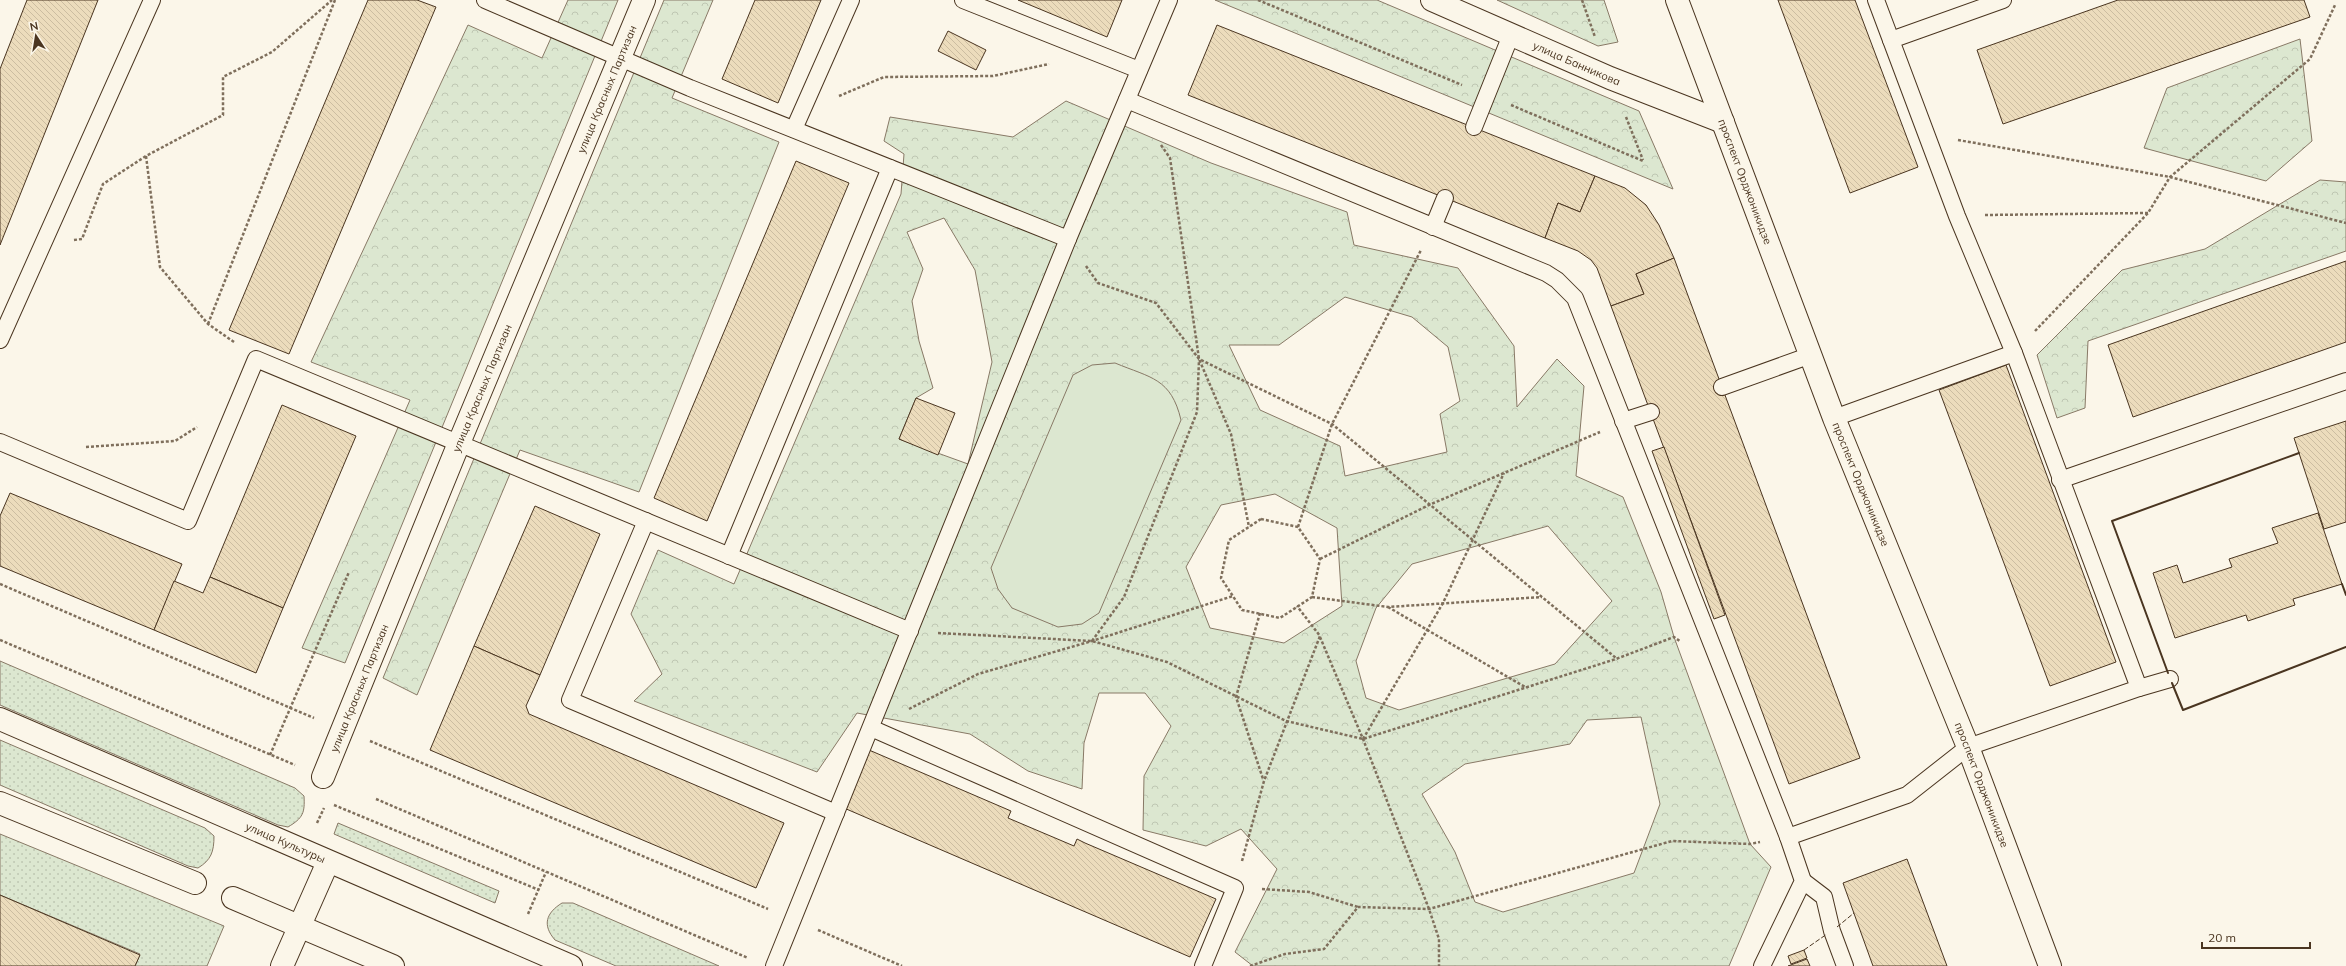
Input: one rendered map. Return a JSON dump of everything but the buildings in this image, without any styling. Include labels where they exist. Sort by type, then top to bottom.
[{"type":"street","name":"улица Красных Партизан","points":[[324,777],[459,443],[644,0]]},
{"type":"street","name":"улица Банникова","points":[[1432,0],[1610,78],[1723,122]]},
{"type":"street","name":"проспект Орджоникидзе","points":[[1677,0],[1834,418],[1968,747],[2050,966]]},
{"type":"street","name":"улица Культуры","points":[[0,719],[571,966]]},
{"type":"street","points":[[0,802],[194,883]]},
{"type":"street","points":[[282,966],[328,862]]},
{"type":"street","points":[[233,898],[393,966]]},
{"type":"lane","points":[[0,340],[152,0]]},
{"type":"lane","points":[[485,0],[794,129],[1068,239]]},
{"type":"lane","points":[[794,129],[852,0]]},
{"type":"lane","points":[[963,0],[1139,70]]},
{"type":"lane","points":[[774,966],[1068,239],[1169,0]]},
{"type":"lane","points":[[1876,0],[1957,216],[2014,353],[2060,480],[2139,688]]},
{"type":"lane","points":[[1891,40],[2003,0]]},
{"type":"lane","points":[[1474,127],[1511,34]]},
{"type":"lane","points":[[1127,100],[1546,273],[1566,288],[1574,298],[1788,837],[1803,881],[1824,897],[1832,931],[1845,966]]},
{"type":"lane","points":[[729,556],[890,168]]},
{"type":"lane","points":[[1433,227],[1445,198]]},
{"type":"lane","points":[[1834,418],[2014,353]]},
{"type":"lane","points":[[1722,387],[1811,355]]},
{"type":"lane","points":[[0,442],[188,521],[256,359],[910,631]]},
{"type":"lane","points":[[2060,480],[2346,381]]},
{"type":"lane","points":[[1623,421],[1651,412]]},
{"type":"lane","points":[[646,521],[570,700],[836,813]]},
{"type":"lane","points":[[1788,837],[1907,795],[1968,747],[2139,688],[2170,679]]},
{"type":"lane","points":[[871,728],[1235,888],[1202,966]]},
{"type":"lane","points":[[1762,966],[1803,881]]},
{"type":"path","points":[[42,246],[82,239],[103,184],[146,156],[223,115],[223,77],[272,52],[334,0]]},
{"type":"path","points":[[208,324],[334,0]]},
{"type":"path","points":[[1258,0],[1643,161]]},
{"type":"path","points":[[2014,353],[2148,213],[2170,177],[2310,59],[2335,5]]},
{"type":"path","points":[[802,112],[884,76],[993,76],[1054,63]]},
{"type":"path","points":[[1927,134],[2170,177],[2346,223]]},
{"type":"path","points":[[1092,641],[1124,597],[1197,412],[1199,359],[1170,158],[1157,140]]},
{"type":"path","points":[[146,156],[160,267],[208,324],[256,359]]},
{"type":"path","points":[[1957,216],[2148,213]]},
{"type":"path","points":[[1298,527],[1332,424],[1433,227]]},
{"type":"path","points":[[1068,239],[1098,283],[1156,303],[1199,359],[1231,434],[1249,527]]},
{"type":"path","points":[[1199,359],[1332,424],[1616,659]]},
{"type":"path","points":[[81,447],[175,441],[239,401]]},
{"type":"path","points":[[1320,559],[1429,505],[1623,421]]},
{"type":"path","points":[[1363,739],[1444,603],[1504,472]]},
{"type":"path","points":[[1312,597],[1320,559],[1298,527],[1261,519],[1229,540],[1221,578],[1242,610],[1280,618],[1312,597],[1388,607],[1542,597]]},
{"type":"path","points":[[270,755],[349,572]]},
{"type":"path","points":[[0,584],[309,716]]},
{"type":"path","points":[[871,728],[978,674],[1092,641],[1233,596]]},
{"type":"path","points":[[1297,606],[1320,636],[1363,739],[1429,908],[1439,939],[1439,966]]},
{"type":"path","points":[[1388,607],[1427,632],[1524,687]]},
{"type":"path","points":[[1260,613],[1236,697],[1264,780]]},
{"type":"path","points":[[910,631],[998,638],[1092,641],[1167,662],[1286,721],[1363,739],[1616,659],[1674,637],[1722,669]]},
{"type":"path","points":[[1320,636],[1264,780],[1235,888],[1309,892],[1358,907],[1429,908],[1672,841],[1750,844],[1788,837]]},
{"type":"path","points":[[0,640],[324,777]]},
{"type":"path","points":[[343,730],[902,966]]},
{"type":"path","points":[[376,800],[752,960]]},
{"type":"path","points":[[306,852],[327,802],[539,890]]},
{"type":"path","points":[[516,942],[546,872]]},
{"type":"path","points":[[1250,966],[1285,954],[1324,949],[1358,907]]},
{"type":"green space","points":[[568,0],[618,0],[345,663],[302,648],[410,400],[311,362],[468,25],[542,58]]},
{"type":"green space","points":[[664,0],[713,0],[672,98],[779,142],[639,492],[520,450],[417,695],[383,678]]},
{"type":"green space","points":[[1215,0],[1377,0],[1639,111],[1673,189]]},
{"type":"green space","points":[[1497,0],[1604,0],[1618,42],[1598,46]]},
{"type":"green space","points":[[2300,39],[2312,141],[2266,181],[2144,148],[2167,88]]},
{"type":"green space","points":[[1066,101],[1211,163],[1347,212],[1354,245],[1458,268],[1514,346],[1517,407],[1557,359],[1584,386],[1576,476],[1623,497],[1661,592],[1674,637],[1750,844],[1771,867],[1729,966],[1253,966],[1235,952],[1277,869],[1241,829],[1206,846],[1143,830],[1144,776],[1171,726],[1145,693],[1099,693],[1084,743],[1082,789],[1028,771],[970,734],[857,713],[817,772],[634,701],[662,674],[631,614],[658,550],[734,584],[901,194],[904,154],[884,141],[890,117],[1013,137]],"holes":[[[944,218],[975,270],[992,362],[968,464],[899,439],[916,398],[933,388],[919,341],[912,301],[923,269],[907,232]],[[1345,297],[1412,317],[1448,347],[1460,401],[1440,414],[1447,452],[1345,476],[1340,446],[1260,410],[1229,345],[1279,345]],[[1275,494],[1337,528],[1342,606],[1284,643],[1210,628],[1186,567],[1221,505]],[[1548,526],[1612,601],[1555,664],[1399,710],[1366,698],[1356,661],[1376,608],[1412,564]],[[1641,717],[1660,804],[1634,873],[1503,912],[1475,902],[1455,852],[1422,794],[1465,764],[1570,744],[1587,720]]]},
{"type":"green space","points":[[2320,180],[2346,182],[2346,251],[2088,341],[2085,408],[2057,418],[2037,355],[2122,270],[2205,249]]},
{"type":"green space","points":[[1115,363],[1158,381],[1165,387],[1172,395],[1181,420],[1099,613],[1082,624],[1058,627],[1012,608],[998,589],[991,568],[1073,375],[1092,365]]},
{"type":"green space","points":[[0,661],[295,788],[304,796],[304,807],[300,818],[288,827],[278,825],[0,705]]},
{"type":"green space","points":[[0,740],[205,828],[214,836],[213,847],[209,859],[198,868],[188,866],[0,785]]},
{"type":"green space","points":[[338,823],[499,891],[495,903],[334,834]]},
{"type":"green space","points":[[0,834],[224,926],[207,966],[135,966],[140,954],[0,895]]},
{"type":"green space","points":[[562,903],[573,903],[719,966],[616,966],[555,940],[548,929],[547,924],[549,915]]},
{"type":"fence","points":[[1837,927],[1854,913]]},
{"type":"fence","points":[[1804,950],[1827,934]]},
{"type":"wall","points":[[2168,673],[2112,521],[2299,453]]},
{"type":"wall","points":[[2342,584],[2346,595]]},
{"type":"wall","points":[[2172,683],[2183,710],[2346,647]]}]
